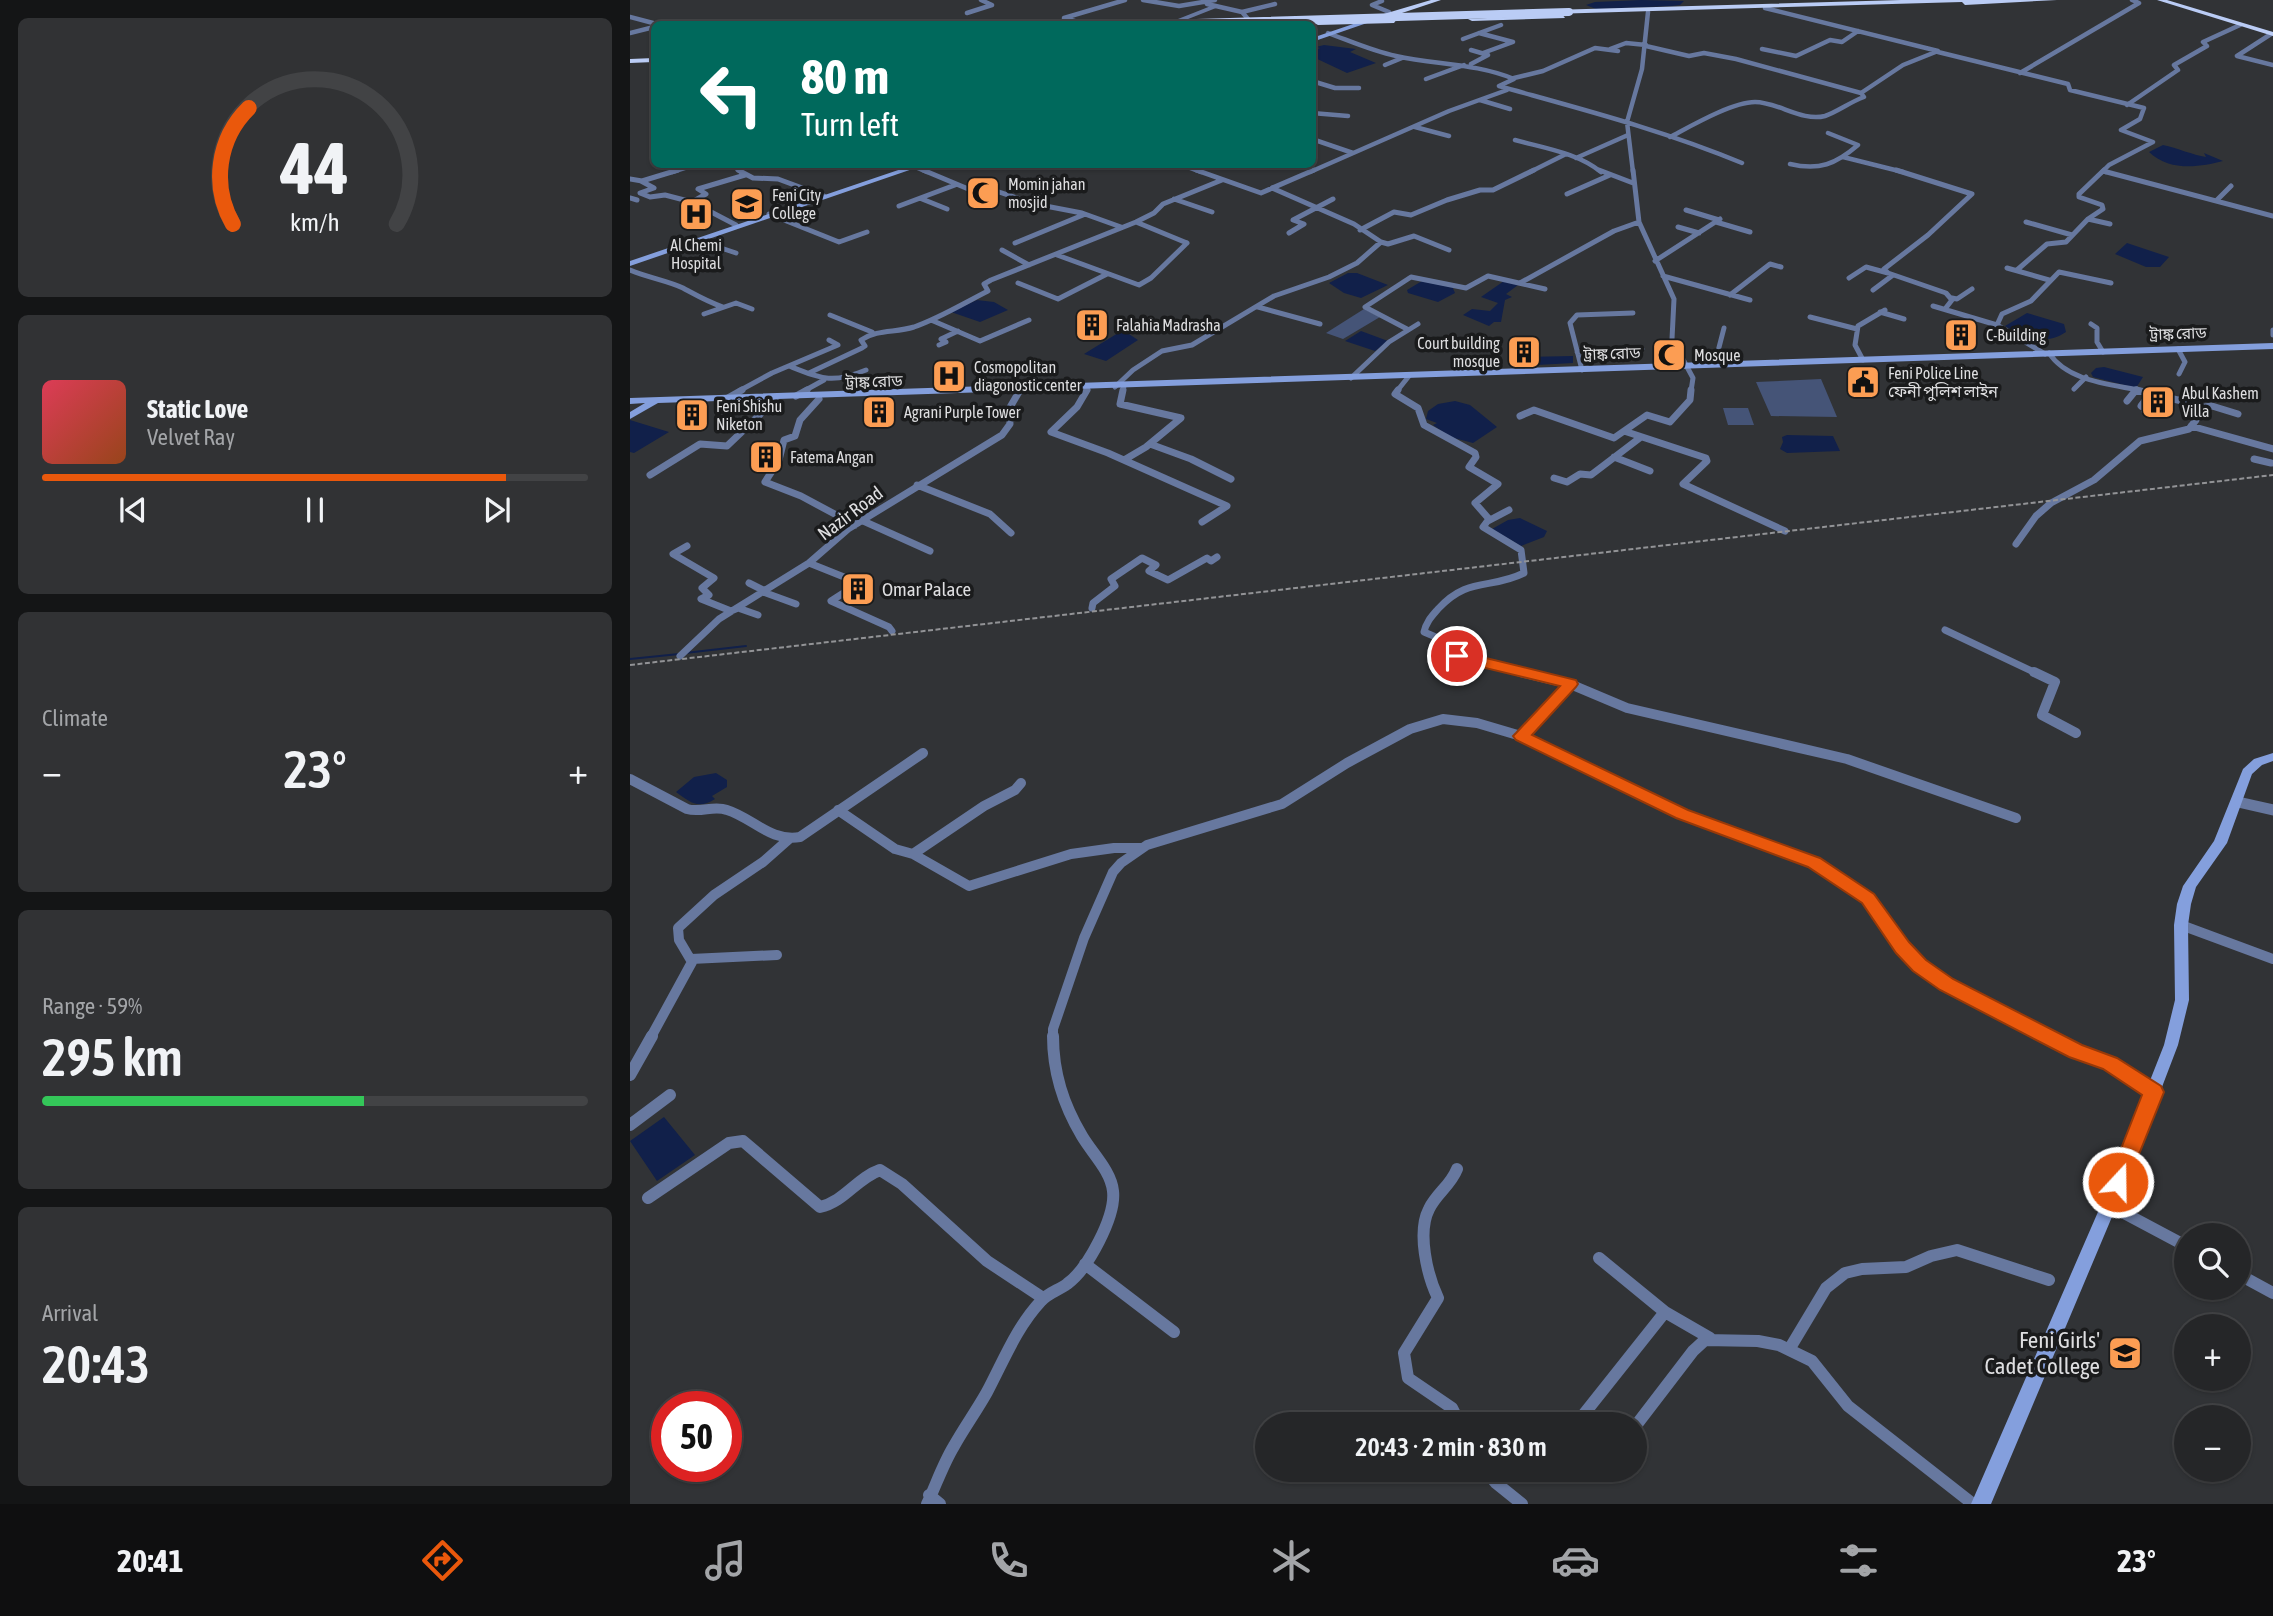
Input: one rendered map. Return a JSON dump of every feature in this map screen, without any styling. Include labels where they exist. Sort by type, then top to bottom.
[{"type":"highway","points":[[1361,22],[1429,0]]},
{"type":"highway","points":[[1194,21],[1375,16],[1438,0]]},
{"type":"highway","points":[[1308,21],[1975,0]]},
{"type":"highway","points":[[1387,14],[1648,12],[2054,0]]},
{"type":"highway","points":[[2160,0],[2272,34]]},
{"type":"highway","points":[[1246,18],[1361,22],[1480,19],[1569,13]]},
{"type":"highway","points":[[1274,21],[1569,13]]},
{"type":"highway","points":[[1361,22],[1375,16]]},
{"type":"highway","points":[[631,61],[651,59]]},
{"type":"main road","points":[[1316,38],[1361,22]]},
{"type":"main road","points":[[630,262],[911,168]]},
{"type":"main road","points":[[695,239],[911,168]]},
{"type":"main road","name":"ট্রাঙ্ক রোড","points":[[654,402],[819,399],[2273,345]]},
{"type":"main road","name":"ট্রাঙ্ক রোড","points":[[630,403],[1119,386]]},
{"type":"main road","points":[[630,416],[654,402]]},
{"type":"main road","points":[[1981,1504],[2109,1205],[2171,1045],[2182,1000],[2181,925],[2190,886],[2220,843],[2252,766],[2273,757]]},
{"type":"street","points":[[967,13],[992,5],[981,0]]},
{"type":"street","points":[[1074,21],[1064,18],[1125,0]]},
{"type":"street","points":[[1143,0],[1169,5],[1215,0]]},
{"type":"street","points":[[2020,73],[2139,3],[2132,0]]},
{"type":"street","points":[[1382,1],[1372,5],[1387,14]]},
{"type":"street","points":[[1205,3],[1246,18],[1274,2],[1283,18]]},
{"type":"street","points":[[1179,21],[1216,6]]},
{"type":"street","points":[[1765,8],[2068,84],[2070,90],[2144,108],[2143,116],[2121,130],[2153,142],[2109,165],[2079,194],[2078,197],[2103,206],[2103,209],[2088,219],[2066,242],[2048,244],[2017,270]]},
{"type":"street","points":[[1520,416],[1534,410],[1614,438],[1647,415],[1671,421],[1690,400],[1693,378],[1672,339],[1674,299],[1639,222],[1633,183],[1627,122],[1642,69],[1648,12]]},
{"type":"street","points":[[630,17],[651,24]]},
{"type":"street","points":[[1473,43],[1462,39],[1501,25],[1480,19]]},
{"type":"street","points":[[2122,108],[2178,70],[2174,65],[2183,56],[2204,50],[2207,46],[2203,42],[2240,25]]},
{"type":"street","points":[[630,33],[651,26]]},
{"type":"street","points":[[1762,49],[1796,56],[1830,40],[1842,42],[1858,32]]},
{"type":"street","points":[[1329,33],[1404,58],[1468,64],[1514,78]]},
{"type":"street","points":[[1479,33],[1513,42],[1483,53]]},
{"type":"street","points":[[2272,34],[2237,56],[2273,65]]},
{"type":"street","points":[[1601,52],[1626,43],[1689,56],[1704,53],[1862,94]]},
{"type":"street","points":[[1618,51],[1595,48],[1543,71],[1514,78],[1499,86],[1627,122],[1742,163]]},
{"type":"street","points":[[1426,79],[1488,55],[1471,50]]},
{"type":"street","points":[[1670,137],[1711,115],[1755,102],[1801,114],[1824,116],[1862,94],[1903,65],[1938,52]]},
{"type":"street","points":[[1385,65],[1404,58]]},
{"type":"street","points":[[1316,82],[1335,88],[1359,89]]},
{"type":"street","points":[[1190,168],[1259,193],[1507,90]]},
{"type":"street","points":[[1480,100],[1510,109]]},
{"type":"street","points":[[1316,114],[1348,116]]},
{"type":"street","points":[[1415,127],[1449,136]]},
{"type":"street","points":[[1790,164],[1817,170],[1843,157],[1858,144],[1828,134],[1838,129]]},
{"type":"street","points":[[1576,158],[1629,135]]},
{"type":"street","points":[[1316,140],[1353,153]]},
{"type":"street","points":[[1515,140],[1566,154],[1633,183]]},
{"type":"street","points":[[1360,230],[1394,212],[1411,215],[1449,199],[1460,199],[1480,190],[1493,190],[1566,154]]},
{"type":"street","points":[[1843,157],[1924,177],[1972,194],[1928,235],[1884,269],[1891,274]]},
{"type":"street","points":[[1316,163],[1323,166]]},
{"type":"street","points":[[641,181],[683,168]]},
{"type":"street","points":[[737,168],[745,175],[766,181],[778,179],[824,196]]},
{"type":"street","points":[[921,168],[985,196],[999,192],[1035,204],[1085,214],[1121,227]]},
{"type":"street","points":[[2103,171],[2273,216]]},
{"type":"street","points":[[692,202],[706,194],[698,189],[745,175]]},
{"type":"street","points":[[1567,194],[1610,175]]},
{"type":"street","points":[[630,179],[654,188],[640,192],[650,197],[665,195],[692,202],[736,225]]},
{"type":"street","points":[[809,373],[865,346],[861,340],[872,332],[886,328],[904,330],[931,320],[988,291],[984,283],[1136,222],[1174,199],[1222,180]]},
{"type":"street","points":[[900,206],[955,185]]},
{"type":"street","points":[[2217,200],[2231,186]]},
{"type":"street","points":[[1272,188],[1354,223],[1360,230],[1381,242],[1388,244],[1414,236],[1448,250]]},
{"type":"street","points":[[630,198],[637,200]]},
{"type":"street","points":[[922,199],[947,209]]},
{"type":"street","points":[[1174,199],[1212,212]]},
{"type":"street","points":[[1289,233],[1304,224],[1292,220],[1333,199]]},
{"type":"street","points":[[1686,209],[1709,215],[1750,232]]},
{"type":"street","points":[[1015,243],[1085,214]]},
{"type":"street","points":[[771,215],[839,242],[867,232]]},
{"type":"street","points":[[2088,219],[2110,224]]},
{"type":"street","points":[[1655,261],[1718,220]]},
{"type":"street","points":[[1057,255],[1137,284],[1145,283],[1152,279],[1173,251],[1186,244],[1136,222]]},
{"type":"street","points":[[1520,283],[1614,231],[1639,222]]},
{"type":"street","points":[[2026,222],[2072,234]]},
{"type":"street","points":[[1152,229],[1160,225]]},
{"type":"street","points":[[1678,226],[1699,233]]},
{"type":"street","points":[[695,239],[736,253]]},
{"type":"street","points":[[1124,460],[1150,444],[1181,418],[1120,404],[1119,386],[1162,351],[1192,345],[1293,288],[1319,282],[1357,263],[1381,242]]},
{"type":"street","points":[[1018,250],[1004,252],[1029,265]]},
{"type":"street","points":[[1730,295],[1770,264],[1781,267]]},
{"type":"street","points":[[1849,278],[1866,267],[1938,290],[1952,299],[1957,299],[1972,289]]},
{"type":"street","points":[[2007,268],[2049,281]]},
{"type":"street","points":[[630,270],[653,281],[681,287],[696,297],[723,307]]},
{"type":"street","points":[[1997,325],[2002,314],[2031,301],[2049,281],[2062,272],[2111,283]]},
{"type":"street","points":[[1018,283],[1058,299],[1107,274]]},
{"type":"street","points":[[1873,290],[1891,274]]},
{"type":"street","points":[[1407,329],[1368,310],[1365,305],[1414,276],[1463,288],[1488,276],[1545,289]]},
{"type":"street","points":[[1663,276],[1750,300]]},
{"type":"street","points":[[1945,309],[1952,299]]},
{"type":"street","points":[[704,314],[736,303],[752,309]]},
{"type":"street","points":[[1933,306],[1997,325],[2047,353],[2062,370],[2157,392],[2193,404],[2212,405],[2238,414]]},
{"type":"street","points":[[1258,307],[1320,324]]},
{"type":"street","points":[[1583,370],[1570,323],[1578,311],[1633,313]]},
{"type":"street","points":[[1863,360],[1855,345],[1857,328],[1863,322],[1883,311],[1904,319]]},
{"type":"street","points":[[830,315],[872,332]]},
{"type":"street","points":[[1810,317],[1857,328]]},
{"type":"street","points":[[931,320],[981,341],[1029,320]]},
{"type":"street","points":[[1352,378],[1388,342],[1418,324]]},
{"type":"street","points":[[2091,324],[2097,328],[2097,342],[2103,352]]},
{"type":"street","points":[[1724,328],[1716,359],[1733,365]]},
{"type":"street","points":[[939,345],[946,342],[941,338],[958,331]]},
{"type":"street","points":[[726,399],[789,366],[838,345],[829,340]]},
{"type":"street","points":[[1577,352],[1642,349]]},
{"type":"street","points":[[2178,349],[2185,362],[2179,374]]},
{"type":"street","points":[[789,366],[824,380],[841,381],[866,370]]},
{"type":"street","points":[[1409,376],[1395,394],[1419,408],[1421,421],[1434,433],[1475,453],[1476,457],[1469,467],[1498,484],[1475,503],[1487,514],[1488,521]]},
{"type":"street","points":[[2074,388],[2086,377]]},
{"type":"street","points":[[796,396],[824,380]]},
{"type":"street","points":[[1087,388],[1077,406],[1051,432],[1124,460],[1227,506],[1202,522]]},
{"type":"street","points":[[2127,401],[2137,389]]},
{"type":"street","points":[[2175,399],[2181,389]]},
{"type":"street","name":"Nazir Road","points":[[680,656],[704,631],[731,611],[809,563],[858,523],[1002,435],[1010,424],[1009,409],[1019,390]]},
{"type":"street","points":[[2145,411],[2147,409],[2141,406],[2157,392]]},
{"type":"street","points":[[819,399],[800,420],[794,436],[784,440],[779,460],[765,482],[930,551]]},
{"type":"street","points":[[650,475],[700,444],[727,446],[775,400]]},
{"type":"street","points":[[2016,544],[2036,516],[2050,504],[2094,480],[2140,441],[2178,433],[2192,426],[2198,413],[2193,404]]},
{"type":"street","points":[[2192,426],[2273,449]]},
{"type":"street","points":[[1624,431],[1707,458],[1683,484],[1785,531]]},
{"type":"street","points":[[1554,478],[1567,482],[1580,474],[1589,476],[1641,437]]},
{"type":"street","points":[[1150,444],[1191,459],[1231,479]]},
{"type":"street","points":[[1614,457],[1650,471]]},
{"type":"street","points":[[2254,459],[2272,462],[2266,471]]},
{"type":"street","points":[[917,485],[990,514],[1011,533]]},
{"type":"street","points":[[1509,510],[1488,521],[1483,527],[1521,550],[1524,573],[1466,586],[1452,592],[1427,622],[1423,632],[1457,646],[1457,656],[1460,659],[1570,684],[1628,708],[1847,759],[2016,818]]},
{"type":"street","points":[[687,546],[673,554],[714,578],[702,588],[709,595],[701,599],[731,611],[738,608],[758,615]]},
{"type":"street","points":[[1093,608],[1093,603],[1115,586],[1111,579],[1142,558],[1156,565],[1149,570],[1168,580],[1207,558],[1211,561],[1217,557]]},
{"type":"street","points":[[809,563],[859,583],[831,601],[889,627],[892,631]]},
{"type":"street","points":[[748,583],[796,604]]},
{"type":"street","points":[[1945,630],[2055,682],[2042,715],[2076,733]]},
{"type":"street","points":[[1521,736],[1570,684]]},
{"type":"street","points":[[932,1501],[975,1407],[987,1392],[1018,1328],[1043,1298],[1069,1283],[1085,1264],[1101,1236],[1112,1208],[1113,1191],[1108,1175],[1081,1134],[1058,1087],[1053,1063],[1054,1029],[1084,938],[1113,872],[1142,848],[1282,804],[1347,763],[1410,729],[1443,719],[1477,723],[1521,736],[1672,810],[1814,863],[1868,898],[1903,948],[1947,985],[2076,1051],[2110,1063],[2154,1092]]},
{"type":"street","points":[[630,1075],[687,972],[691,959],[679,940],[678,928],[714,895],[763,862],[789,839],[800,837],[923,753]]},
{"type":"street","points":[[630,779],[689,810],[727,810],[789,839]]},
{"type":"street","points":[[913,854],[984,806],[1015,790],[1021,783]]},
{"type":"street","points":[[2238,802],[2273,810]]},
{"type":"street","points":[[838,810],[895,849],[913,854],[973,886],[1035,863],[1060,857],[1124,846],[1142,848]]},
{"type":"street","points":[[2181,925],[2273,959]]},
{"type":"street","points":[[691,959],[776,955]]},
{"type":"street","points":[[630,1125],[670,1096]]},
{"type":"street","points":[[648,1198],[687,1170],[736,1141],[743,1141],[760,1153],[784,1178],[820,1207],[830,1205],[855,1184],[880,1170],[902,1184],[987,1261],[1043,1298]]},
{"type":"street","points":[[1454,1412],[1408,1378],[1404,1353],[1438,1298],[1430,1281],[1423,1228],[1429,1208],[1453,1180],[1457,1170]]},
{"type":"street","points":[[2109,1205],[2174,1240]]},
{"type":"street","points":[[1790,1348],[1826,1288],[1845,1273],[1862,1269],[1906,1267],[1931,1256],[1957,1250],[2049,1280]]},
{"type":"street","points":[[1599,1258],[1665,1312],[1710,1338],[1758,1341],[1790,1348],[1812,1361],[1848,1406],[1973,1504]]},
{"type":"street","points":[[1085,1264],[1174,1332]]},
{"type":"street","points":[[2251,1281],[2273,1293]]},
{"type":"street","points":[[1586,1412],[1665,1312]]},
{"type":"street","points":[[1646,1412],[1693,1352],[1710,1338]]},
{"type":"street","points":[[1495,1482],[1522,1504]]},
{"type":"shaded area","points":[[1684,1],[1680,5],[1672,6],[1596,9],[1586,5],[1595,2]]},
{"type":"shaded area","points":[[1324,45],[1356,49],[1350,52],[1376,63],[1347,73],[1316,58],[1316,50],[1320,48],[1316,47]]},
{"type":"shaded area","points":[[2163,145],[2206,157],[2204,153],[2223,161],[2195,166],[2166,163],[2149,152]]},
{"type":"shaded area","points":[[2127,243],[2169,257],[2160,267],[2146,267],[2115,254]]},
{"type":"shaded area","points":[[1348,273],[1357,273],[1388,285],[1361,298],[1344,293],[1329,283]]},
{"type":"shaded area","points":[[1422,281],[1452,286],[1455,293],[1438,302],[1408,293],[1407,290]]},
{"type":"shaded area","points":[[1504,281],[1518,285],[1506,294],[1512,297],[1505,300],[1501,322],[1494,322],[1489,326],[1463,315],[1472,309],[1490,311],[1498,303],[1481,297]]},
{"type":"shaded area","points":[[977,300],[994,302],[1008,310],[980,322],[951,312]]},
{"type":"shaded area","points":[[1364,309],[1380,317],[1343,339],[1326,333]]},
{"type":"shaded area","points":[[2027,313],[2064,324],[2066,332],[2050,339],[2035,339],[2005,326]]},
{"type":"shaded area","points":[[1123,330],[1138,340],[1106,361],[1084,354]]},
{"type":"shaded area","points":[[1361,331],[1388,341],[1375,351],[1345,341]]},
{"type":"shaded area","points":[[1573,356],[1573,363],[1520,366],[1519,357]]},
{"type":"shaded area","points":[[2104,367],[2143,377],[2136,388],[2093,377],[2091,373],[2096,368]]},
{"type":"shaded area","points":[[1821,379],[1837,417],[1771,416],[1756,382]]},
{"type":"shaded area","points":[[1455,401],[1470,405],[1497,427],[1473,443],[1450,437],[1433,425],[1437,423],[1426,419],[1428,411],[1438,404]]},
{"type":"shaded area","points":[[1723,408],[1748,408],[1754,425],[1728,425]]},
{"type":"shaded area","points":[[630,420],[669,432],[634,453],[630,452]]},
{"type":"shaded area","points":[[1833,436],[1840,451],[1787,453],[1780,449],[1782,437]]},
{"type":"shaded area","points":[[1520,518],[1547,531],[1544,537],[1521,546],[1492,529],[1508,520]]},
{"type":"shaded area","points":[[716,773],[727,780],[727,787],[712,796],[715,799],[709,802],[694,803],[676,792],[694,777]]},
{"type":"shaded area","points":[[664,1117],[695,1155],[657,1181],[630,1141]]},
{"type":"waterway","points":[[685,653],[746,646]]},
{"type":"waterway","points":[[630,659],[679,654]]},
{"type":"railway","points":[[630,665],[2273,475]]},
{"type":"place","name":"Momin jahan mosjid","points":[[983,193]]},
{"type":"place","name":"Feni City College","points":[[747,204]]},
{"type":"place","name":"Al Chemi Hospital","points":[[696,214]]},
{"type":"place","name":"Falahia Madrasha","points":[[1092,325]]},
{"type":"place","name":"C-Building","points":[[1961,335]]},
{"type":"place","name":"Court building mosque","points":[[1524,352]]},
{"type":"place","name":"Mosque","points":[[1669,355]]},
{"type":"place","name":"Cosmopolitan diagonostic center","points":[[949,376]]},
{"type":"place","name":"Feni Police Line ফেনী পুলিশ লাইন","points":[[1863,382]]},
{"type":"place","name":"Abul Kashem Villa","points":[[2158,402]]},
{"type":"place","name":"Agrani Purple Tower","points":[[879,412]]},
{"type":"place","name":"Feni Shishu Niketon","points":[[692,415]]},
{"type":"place","name":"Fatema Angan","points":[[766,457]]},
{"type":"place","name":"Omar Palace","points":[[858,589]]},
{"type":"place","name":"Feni Girls' Cadet College","points":[[2125,1353]]},
{"type":"route","points":[[1457,656],[1460,659],[1536,674],[1570,684],[1521,736],[1654,802],[1814,863],[1868,898],[1903,948],[1947,985],[2076,1051],[2110,1063],[2154,1092],[2118,1182]]}]
